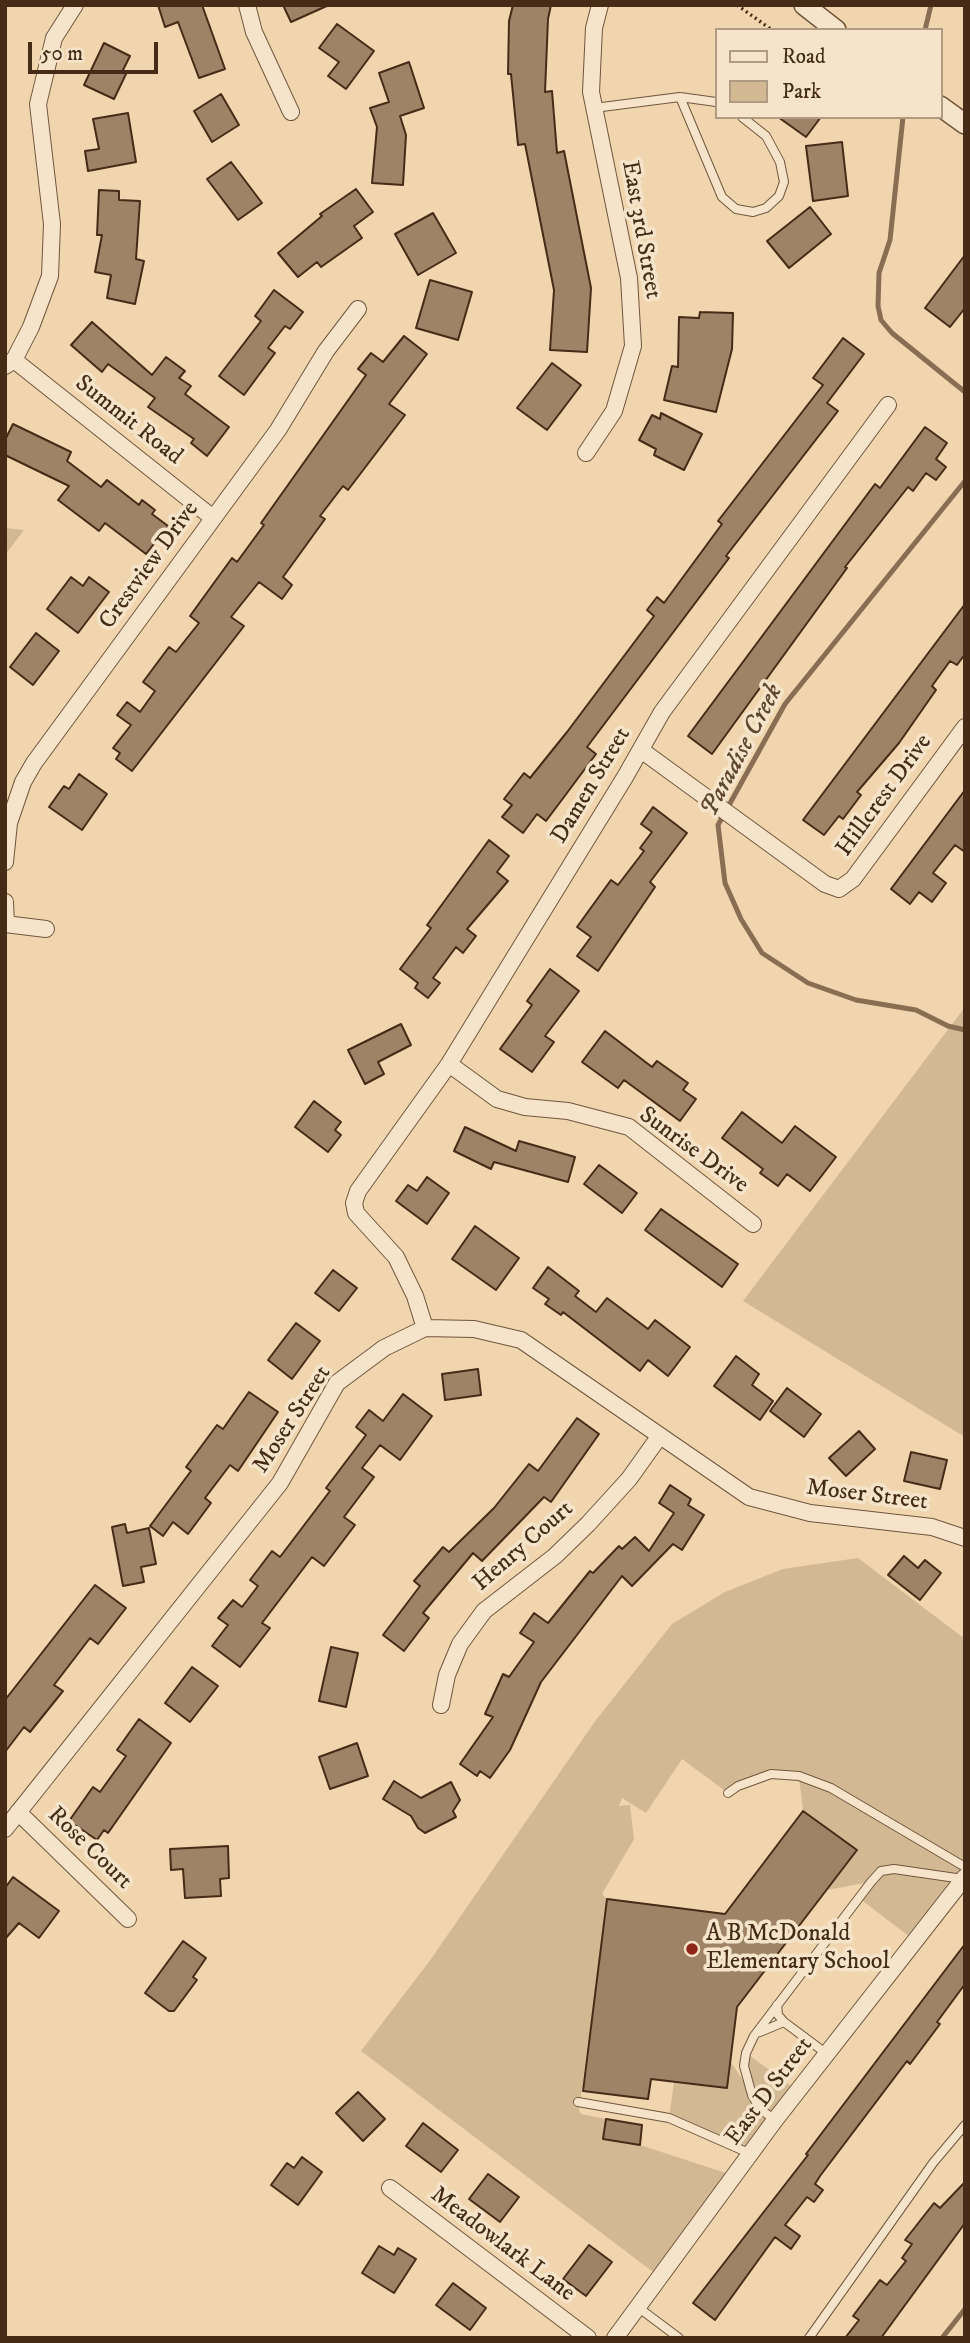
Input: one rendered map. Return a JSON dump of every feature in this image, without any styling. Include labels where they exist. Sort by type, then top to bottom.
[{"type":"street","points":[[10,363],[50,276],[52,224],[38,104],[54,38],[75,5]]},
{"type":"street","points":[[247,5],[254,32],[291,112]]},
{"type":"street","name":"East 3rd Street","points":[[586,453],[614,411],[633,346],[629,278],[591,92],[594,28],[600,5]]},
{"type":"street","points":[[804,5],[833,28]]},
{"type":"street","points":[[942,107],[965,124]]},
{"type":"street","name":"Crestview Drive","points":[[5,862],[9,823],[29,772],[278,430],[327,351],[358,309]]},
{"type":"street","name":"Summit Road","points":[[10,363],[213,518]]},
{"type":"street","name":"Damen Street","points":[[425,1328],[407,1276],[382,1239],[356,1213],[354,1203],[365,1180],[449,1064],[662,712],[888,405]]},
{"type":"street","name":"Hillcrest Drive","points":[[641,750],[825,884],[839,889],[853,879],[965,727]]},
{"type":"street","points":[[5,902],[6,924],[46,929]]},
{"type":"street","name":"Sunrise Drive","points":[[449,1064],[498,1099],[525,1107],[568,1111],[629,1128],[753,1224]]},
{"type":"street","name":"Moser Street","points":[[5,1829],[280,1483],[337,1383],[384,1348],[425,1328],[474,1329],[521,1340],[749,1497],[776,1507],[932,1527],[965,1538]]},
{"type":"street","name":"Henry Court","points":[[441,1705],[447,1675],[460,1644],[484,1611],[555,1556],[588,1524],[629,1479],[659,1437]]},
{"type":"street","name":"Rose Court","points":[[18,1812],[128,1919]]},
{"type":"street","name":"East D Street","points":[[615,2338],[775,2120],[964,1875]]},
{"type":"street","name":"Meadowlark Lane","points":[[390,2188],[587,2338]]},
{"type":"lane","points":[[594,108],[680,97],[715,102]]},
{"type":"lane","points":[[680,97],[722,197],[736,209],[752,212],[766,208],[779,196],[784,182],[780,162],[766,136],[745,119]]},
{"type":"lane","points":[[728,1793],[738,1786],[771,1774],[799,1776],[831,1788],[964,1875]]},
{"type":"lane","points":[[775,2120],[760,2109],[747,2081],[746,2053],[754,2036],[777,2005],[881,1871],[894,1869],[964,1875]]},
{"type":"lane","points":[[777,2005],[778,2015],[783,2022],[827,2053]]},
{"type":"lane","points":[[754,2036],[783,2022]]},
{"type":"lane","points":[[578,2102],[669,2118],[751,2154]]},
{"type":"lane","points":[[809,2338],[933,2163],[965,2125]]},
{"type":"lane","points":[[639,2308],[679,2338]]},
{"type":"path","points":[[737,5],[769,28]]},
{"type":"green space","points":[[5,528],[24,530],[5,555]]},
{"type":"green space","points":[[965,1007],[965,1437],[743,1301]]},
{"type":"green space","points":[[858,1558],[965,1639],[965,1877],[915,1941],[859,1898],[870,1882],[827,1890],[857,1850],[803,1811],[799,1776],[771,1774],[728,1793],[682,1759],[646,1813],[622,1798],[619,1806],[630,1805],[634,1839],[602,1894],[607,1899],[579,2110],[581,2114],[606,2119],[604,2139],[640,2145],[735,2176],[661,2278],[361,2051],[431,1959],[596,1720],[672,1624],[725,1592],[783,1569]]},
{"type":"green space","points":[[746,2053],[798,2091],[751,2154],[669,2118],[674,2082],[727,2088],[730,2061],[750,2091]]},
{"type":"building","points":[[158,5],[202,5],[225,69],[199,78],[178,22],[165,27]]},
{"type":"building","points":[[283,5],[329,5],[291,22]]},
{"type":"building","points":[[513,5],[551,5],[545,92],[552,91],[557,153],[564,151],[591,288],[587,352],[550,350],[554,290],[525,144],[518,145],[511,74],[508,74],[509,21]]},
{"type":"building","points":[[337,24],[374,51],[346,89],[328,76],[339,62],[319,48]]},
{"type":"building","points":[[104,43],[130,56],[122,72],[126,74],[114,99],[84,85]]},
{"type":"building","points":[[409,62],[424,108],[400,116],[406,135],[403,185],[372,183],[377,127],[370,108],[389,102],[379,73]]},
{"type":"building","points":[[221,94],[239,125],[212,142],[194,111]]},
{"type":"building","points":[[128,113],[136,162],[88,171],[85,151],[99,149],[93,119]]},
{"type":"building","points":[[781,119],[820,119],[806,137]]},
{"type":"building","points":[[842,142],[848,196],[813,201],[806,146]]},
{"type":"building","points":[[231,162],[262,203],[238,220],[207,179]]},
{"type":"building","points":[[356,189],[373,212],[354,226],[362,238],[321,267],[317,262],[298,277],[278,253],[322,216],[320,214]]},
{"type":"building","points":[[99,190],[119,191],[119,200],[140,201],[136,259],[144,261],[135,304],[107,298],[111,275],[95,272],[102,235],[97,235]]},
{"type":"building","points":[[810,207],[831,234],[789,268],[767,241]]},
{"type":"building","points":[[433,213],[456,253],[418,275],[395,234]]},
{"type":"building","points":[[965,255],[965,308],[950,327],[925,308]]},
{"type":"building","points":[[430,280],[472,292],[458,340],[416,328]]},
{"type":"building","points":[[274,290],[303,312],[290,329],[285,326],[268,348],[275,353],[244,395],[219,376],[261,321],[255,316]]},
{"type":"building","points":[[700,312],[733,313],[732,349],[716,412],[664,400],[672,366],[678,367],[679,317],[699,318]]},
{"type":"building","points":[[92,322],[152,375],[166,357],[185,371],[179,378],[191,386],[185,394],[229,427],[207,456],[191,443],[194,439],[148,407],[155,398],[108,364],[102,372],[71,345]]},
{"type":"building","points":[[404,336],[427,354],[389,404],[405,415],[348,490],[343,486],[320,516],[325,519],[283,577],[292,585],[282,599],[259,582],[231,617],[244,626],[132,771],[116,759],[120,753],[113,748],[131,725],[117,715],[127,702],[140,712],[155,691],[143,682],[169,647],[176,652],[199,623],[190,616],[232,558],[237,562],[264,525],[261,523],[366,375],[358,369],[371,353],[383,362]]},
{"type":"building","points":[[843,338],[864,354],[827,403],[838,411],[726,556],[729,558],[587,747],[596,754],[561,801],[546,821],[537,814],[523,833],[502,817],[512,805],[504,799],[524,773],[530,778],[567,732],[654,616],[647,610],[657,597],[664,603],[722,524],[718,521],[823,385],[813,378]]},
{"type":"building","points":[[552,363],[581,385],[547,430],[517,408]]},
{"type":"building","points":[[661,413],[702,434],[684,470],[654,455],[656,449],[639,440],[652,415],[660,419]]},
{"type":"building","points":[[13,424],[71,452],[67,461],[101,487],[107,480],[139,505],[142,500],[155,510],[152,514],[168,526],[146,554],[105,523],[99,531],[58,500],[69,486],[5,455],[5,440]]},
{"type":"building","points":[[925,427],[947,443],[936,459],[946,467],[936,480],[926,473],[913,491],[908,487],[845,567],[847,568],[712,754],[688,736],[875,484],[880,488]]},
{"type":"building","points":[[71,577],[83,586],[89,577],[109,592],[78,633],[47,609]]},
{"type":"building","points":[[965,604],[965,654],[957,665],[950,661],[932,686],[936,690],[899,743],[857,792],[861,795],[843,819],[839,816],[824,835],[803,820]]},
{"type":"building","points":[[36,633],[59,651],[33,685],[10,667]]},
{"type":"building","points":[[79,774],[107,794],[82,830],[49,807],[64,786],[69,789]]},
{"type":"building","points":[[965,790],[965,852],[955,845],[933,873],[946,883],[932,902],[919,892],[910,904],[891,889]]},
{"type":"building","points":[[653,807],[687,833],[650,882],[655,887],[598,971],[577,956],[591,937],[577,927],[611,880],[618,885],[644,851],[640,848],[652,832],[641,824]]},
{"type":"building","points":[[489,840],[509,856],[497,872],[508,881],[467,929],[476,936],[463,953],[456,947],[433,978],[440,983],[428,998],[415,988],[418,983],[400,969],[431,928],[427,925]]},
{"type":"building","points":[[550,969],[579,991],[545,1036],[554,1042],[532,1072],[500,1049],[532,1005],[527,1001]]},
{"type":"building","points":[[401,1024],[411,1045],[378,1062],[384,1074],[365,1084],[348,1050]]},
{"type":"building","points":[[605,1031],[652,1067],[657,1061],[688,1083],[683,1090],[696,1099],[680,1121],[624,1080],[618,1088],[582,1062]]},
{"type":"building","points":[[314,1101],[341,1122],[335,1130],[341,1135],[328,1152],[295,1127]]},
{"type":"building","points":[[742,1112],[782,1143],[795,1126],[836,1157],[810,1191],[787,1174],[778,1186],[760,1173],[763,1169],[722,1138]]},
{"type":"building","points":[[465,1127],[516,1151],[519,1141],[575,1157],[568,1182],[494,1162],[491,1169],[454,1151]]},
{"type":"building","points":[[599,1165],[637,1193],[622,1213],[584,1184]]},
{"type":"building","points":[[427,1177],[449,1193],[427,1224],[396,1201],[408,1185],[417,1191]]},
{"type":"building","points":[[661,1209],[738,1264],[722,1287],[645,1230]]},
{"type":"building","points":[[475,1226],[519,1258],[496,1290],[452,1259]]},
{"type":"building","points":[[548,1267],[579,1291],[575,1296],[596,1312],[607,1298],[648,1329],[655,1320],[690,1347],[668,1376],[648,1360],[640,1371],[563,1312],[561,1315],[545,1304],[549,1299],[533,1288]]},
{"type":"building","points":[[333,1270],[357,1288],[339,1311],[315,1293]]},
{"type":"building","points":[[296,1323],[320,1341],[292,1379],[268,1360]]},
{"type":"building","points":[[736,1356],[759,1374],[752,1385],[773,1401],[760,1420],[714,1386]]},
{"type":"building","points":[[478,1369],[481,1395],[445,1400],[442,1374]]},
{"type":"building","points":[[787,1388],[821,1414],[804,1437],[770,1411]]},
{"type":"building","points":[[249,1392],[278,1412],[238,1471],[230,1465],[205,1498],[211,1503],[188,1534],[173,1522],[163,1536],[150,1526],[191,1471],[186,1467],[217,1425],[223,1429]]},
{"type":"building","points":[[403,1394],[432,1416],[400,1460],[380,1445],[362,1468],[374,1477],[344,1517],[355,1525],[324,1566],[312,1557],[262,1623],[270,1628],[240,1667],[212,1646],[228,1625],[218,1618],[233,1600],[242,1607],[258,1586],[250,1580],[272,1551],[280,1557],[330,1491],[326,1488],[366,1435],[356,1427],[369,1410],[383,1421]]},
{"type":"building","points":[[577,1418],[599,1434],[551,1502],[544,1497],[482,1561],[473,1553],[423,1613],[429,1618],[404,1651],[383,1635],[420,1586],[414,1581],[443,1547],[449,1552],[494,1508],[529,1464],[538,1471]]},
{"type":"building","points":[[859,1431],[875,1449],[846,1476],[829,1458]]},
{"type":"building","points":[[911,1452],[947,1460],[940,1489],[904,1481]]},
{"type":"building","points":[[670,1485],[691,1499],[688,1505],[704,1515],[682,1550],[673,1544],[632,1586],[622,1576],[541,1682],[510,1750],[490,1778],[480,1771],[477,1776],[460,1764],[493,1717],[485,1714],[503,1674],[509,1677],[534,1642],[520,1633],[534,1613],[548,1623],[590,1571],[593,1573],[619,1546],[622,1549],[635,1537],[649,1551],[674,1513],[659,1503]]},
{"type":"building","points":[[125,1524],[127,1533],[149,1528],[156,1564],[141,1567],[144,1582],[123,1586],[112,1527]]},
{"type":"building","points":[[904,1556],[918,1568],[925,1560],[941,1573],[920,1600],[888,1575]]},
{"type":"building","points":[[95,1585],[126,1608],[98,1644],[90,1638],[54,1685],[63,1691],[30,1732],[24,1727],[5,1752],[5,1700]]},
{"type":"building","points":[[331,1647],[358,1653],[346,1707],[319,1701]]},
{"type":"building","points":[[192,1667],[218,1686],[190,1722],[165,1703]]},
{"type":"building","points":[[139,1719],[171,1743],[108,1833],[104,1830],[97,1840],[69,1821],[93,1787],[100,1792],[126,1756],[117,1750]]},
{"type":"building","points":[[357,1743],[368,1776],[330,1789],[319,1757]]},
{"type":"building","points":[[394,1781],[421,1798],[451,1782],[460,1800],[453,1811],[456,1817],[425,1833],[418,1828],[411,1816],[383,1799]]},
{"type":"building","name":"A B McDonald Elementary School","points":[[803,1811],[857,1850],[737,2007],[727,2088],[651,2079],[648,2099],[583,2091],[607,1899],[725,1914]]},
{"type":"building","points":[[228,1846],[229,1878],[220,1879],[221,1896],[185,1898],[183,1869],[171,1870],[170,1849]]},
{"type":"building","points":[[13,1877],[59,1911],[39,1938],[19,1923],[5,1939],[5,1888]]},
{"type":"building","points":[[183,1941],[206,1958],[193,1977],[197,1980],[174,2011],[169,2011],[145,1993]]},
{"type":"building","points":[[965,1944],[965,1984],[910,2064],[907,2061],[820,2176],[815,2184],[823,2190],[814,2202],[807,2197],[785,2225],[800,2236],[791,2249],[775,2237],[715,2320],[693,2303],[808,2155],[806,2154]]},
{"type":"building","points":[[358,2092],[385,2119],[363,2141],[336,2113]]},
{"type":"building","points":[[606,2119],[642,2125],[640,2145],[603,2139]]},
{"type":"building","points":[[423,2123],[458,2150],[441,2172],[406,2146]]},
{"type":"building","points":[[302,2157],[322,2172],[298,2205],[271,2185],[287,2163],[294,2168]]},
{"type":"building","points":[[488,2174],[519,2197],[500,2222],[469,2199]]},
{"type":"building","points":[[965,2182],[965,2223],[881,2338],[845,2338],[859,2320],[853,2316],[880,2280],[887,2285],[906,2261],[902,2258],[912,2244],[905,2240],[934,2203],[940,2208]]},
{"type":"building","points":[[589,2245],[612,2262],[586,2296],[563,2279]]},
{"type":"building","points":[[379,2246],[394,2255],[398,2248],[416,2259],[394,2293],[362,2273]]},
{"type":"building","points":[[453,2283],[486,2308],[470,2330],[436,2305]]},
{"type":"waterway","name":"Paradise Creek","points":[[925,28],[931,5]]},
{"type":"waterway","name":"Paradise Creek","points":[[903,119],[890,240],[879,273],[878,306],[881,320],[892,333],[965,392]]},
{"type":"waterway","name":"Paradise Creek","points":[[965,481],[785,704],[718,825],[725,883],[741,919],[762,953],[808,983],[856,1000],[916,1010],[948,1026],[965,1030]]},
{"type":"waterway","name":"Paradise Creek","points":[[942,2338],[965,2309]]},
{"type":"place","name":"A B McDonald Elementary School","points":[[692,1949]]}]
